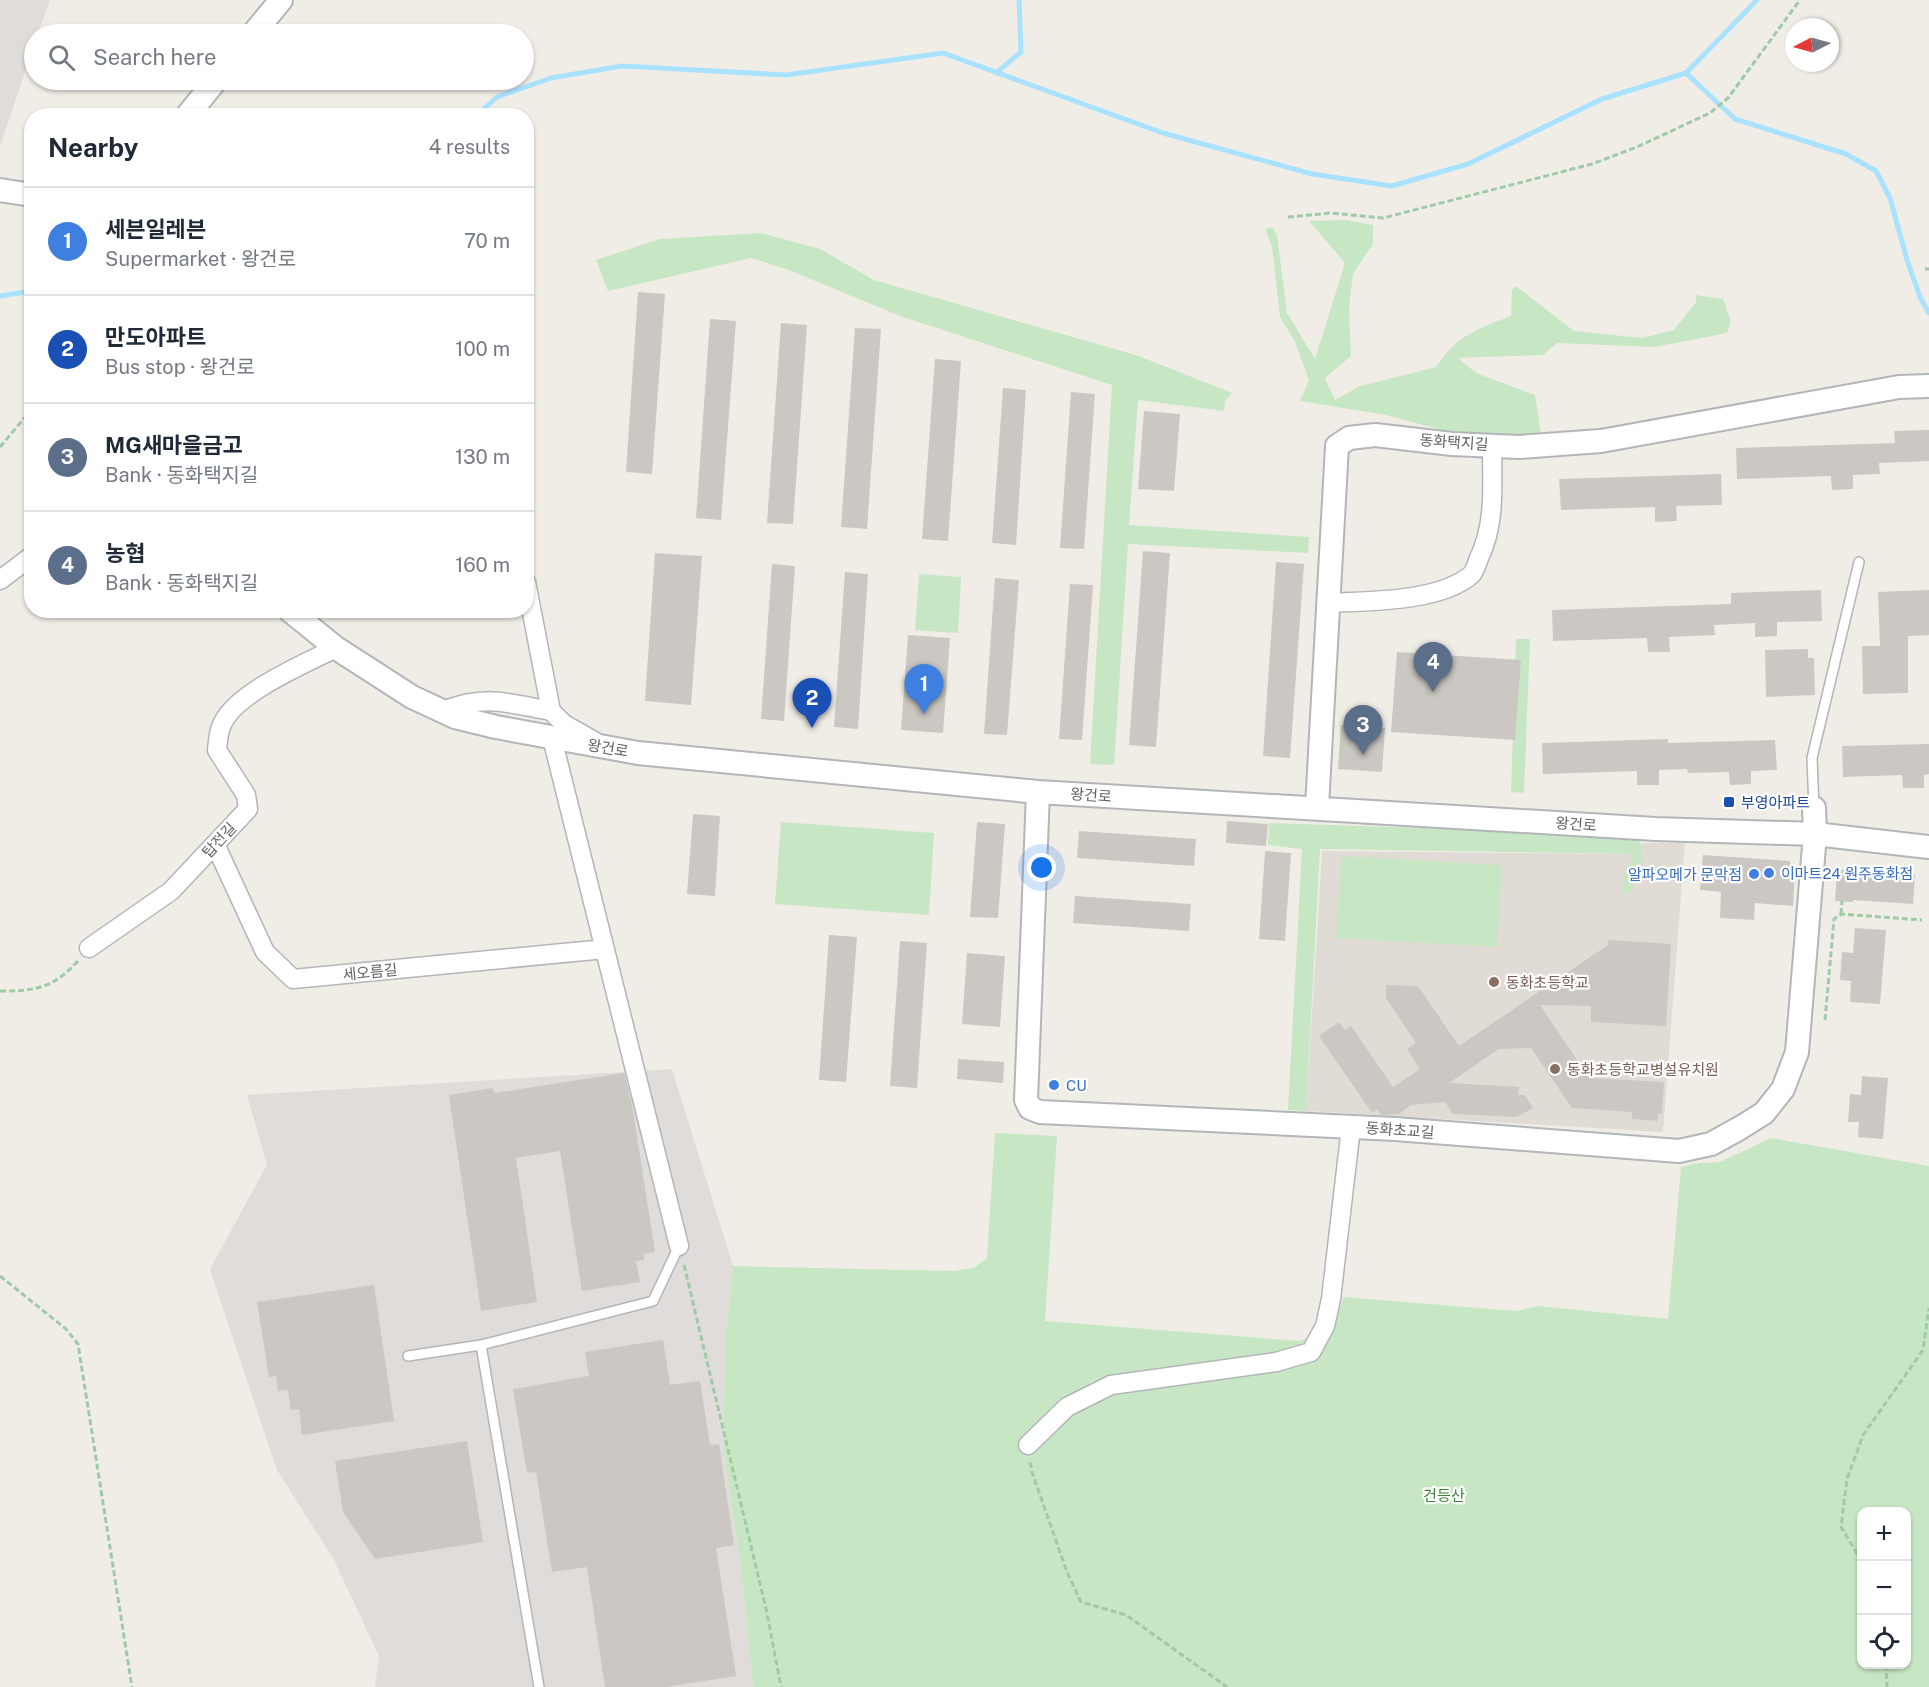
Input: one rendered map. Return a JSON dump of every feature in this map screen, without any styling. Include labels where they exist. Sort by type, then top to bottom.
[{"type":"street","points":[[261,24],[281,0]]},
{"type":"street","points":[[193,108],[208,90]]},
{"type":"street","points":[[0,190],[24,194]]},
{"type":"street","name":"동화택지길","points":[[1317,807],[1337,446],[1348,438],[1375,435],[1519,447],[1601,441],[1899,387],[1929,386]]},
{"type":"street","points":[[1328,603],[1392,600],[1436,592],[1472,574],[1486,543],[1493,507],[1492,445]]},
{"type":"street","points":[[0,580],[24,562]]},
{"type":"street","name":"왕건로","points":[[299,618],[336,648],[412,698],[443,711],[496,727],[607,748],[1038,792],[1656,829],[1815,834],[1929,847]]},
{"type":"street","points":[[533,618],[551,711],[564,724],[607,748]]},
{"type":"street","name":"탑전길","points":[[89,948],[171,891],[248,809],[246,795],[217,750],[221,725],[238,705],[264,684],[336,648]]},
{"type":"street","points":[[443,711],[468,701],[486,700],[551,711]]},
{"type":"street","points":[[552,738],[679,1246]]},
{"type":"street","name":"동화초교길","points":[[1038,792],[1026,1100],[1030,1108],[1040,1112],[1351,1127],[1679,1151],[1711,1144],[1740,1128],[1764,1113],[1783,1089],[1797,1052],[1815,834],[1814,808]]},
{"type":"street","name":"세오름길","points":[[215,844],[265,952],[293,979],[605,949]]},
{"type":"street","points":[[1028,1445],[1067,1407],[1111,1385],[1276,1362],[1311,1352],[1325,1326],[1330,1299],[1351,1127]]},
{"type":"lane","points":[[1814,808],[1812,758],[1859,562]]},
{"type":"lane","points":[[408,1356],[482,1344],[653,1301],[679,1246]]},
{"type":"lane","points":[[482,1344],[539,1687]]},
{"type":"path","points":[[1288,217],[1331,213],[1383,218],[1592,164],[1637,147],[1710,113],[1728,98],[1800,0]]},
{"type":"path","points":[[0,447],[24,418]]},
{"type":"path","points":[[1841,915],[1842,902]]},
{"type":"path","points":[[1825,1020],[1834,919],[1841,915],[1922,920]]},
{"type":"path","points":[[0,991],[45,986],[61,980],[89,948]]},
{"type":"path","points":[[679,1246],[767,1613],[781,1687]]},
{"type":"path","points":[[0,1276],[66,1329],[78,1344],[132,1687]]},
{"type":"path","points":[[1861,1561],[1840,1527],[1847,1479],[1863,1435],[1923,1350],[1929,1308]]},
{"type":"path","points":[[1028,1445],[1032,1472],[1067,1572],[1081,1602],[1126,1615],[1227,1687]]},
{"type":"path","points":[[1886,1669],[1887,1687]]},
{"type":"shaded area","points":[[0,0],[50,0],[42,24],[24,24],[24,75],[0,146]]},
{"type":"shaded area","name":"동화초등학교","points":[[1643,843],[1685,843],[1663,1132],[1306,1111],[1322,851],[1630,854]]},
{"type":"shaded area","points":[[672,1069],[733,1266],[726,1332],[723,1446],[741,1568],[753,1687],[375,1687],[379,1656],[333,1558],[277,1470],[210,1269],[267,1165],[247,1095]]},
{"type":"green space","points":[[1346,220],[1373,225],[1373,244],[1353,274],[1349,307],[1351,356],[1325,378],[1335,400],[1360,386],[1436,367],[1460,340],[1487,325],[1511,316],[1512,290],[1516,286],[1574,331],[1642,338],[1674,330],[1696,302],[1696,295],[1723,299],[1731,321],[1727,333],[1655,347],[1557,343],[1543,355],[1458,358],[1476,373],[1535,395],[1542,440],[1497,438],[1446,431],[1386,415],[1300,401],[1309,380],[1295,342],[1280,317],[1272,247],[1265,229],[1272,227],[1277,235],[1287,313],[1315,359],[1345,263],[1309,221]]},
{"type":"green space","points":[[761,233],[820,249],[874,280],[1136,355],[1232,393],[1225,401],[1224,411],[1138,400],[1129,525],[1309,537],[1308,553],[1128,544],[1114,765],[1090,764],[1112,385],[903,317],[786,269],[751,258],[608,291],[596,260],[660,239]]},
{"type":"green space","points":[[919,574],[961,577],[958,633],[915,630]]},
{"type":"green space","points":[[1516,639],[1530,639],[1524,793],[1511,792]]},
{"type":"green space","points":[[781,822],[934,833],[929,915],[775,904]]},
{"type":"green space","points":[[1269,823],[1635,835],[1641,845],[1642,866],[1634,876],[1634,890],[1622,895],[1624,873],[1634,854],[1320,849],[1306,1111],[1288,1110],[1302,849],[1268,845]]},
{"type":"green space","points":[[1341,856],[1502,865],[1497,947],[1336,938]]},
{"type":"green space","name":"건등산","points":[[995,1133],[1057,1136],[1045,1321],[1300,1341],[1317,1333],[1306,1347],[1283,1353],[1162,1369],[1092,1382],[1063,1403],[1023,1446],[1028,1455],[1073,1415],[1107,1394],[1324,1346],[1344,1297],[1516,1311],[1538,1306],[1668,1319],[1681,1167],[1720,1162],[1771,1138],[1929,1166],[1929,1687],[753,1687],[741,1568],[723,1446],[726,1332],[733,1266],[953,1271],[974,1268],[987,1258]]},
{"type":"building","points":[[638,292],[665,294],[652,474],[626,472]]},
{"type":"building","points":[[710,319],[736,321],[721,520],[696,518]]},
{"type":"building","points":[[781,323],[807,325],[793,524],[767,523]]},
{"type":"building","points":[[855,328],[881,329],[867,529],[841,527]]},
{"type":"building","points":[[935,359],[961,361],[948,541],[922,539]]},
{"type":"building","points":[[1003,388],[1026,390],[1016,545],[992,543]]},
{"type":"building","points":[[1071,392],[1095,394],[1084,549],[1060,548]]},
{"type":"building","points":[[1144,411],[1180,414],[1174,491],[1138,489]]},
{"type":"building","points":[[1929,430],[1929,461],[1879,463],[1880,474],[1853,475],[1853,489],[1832,490],[1831,476],[1737,479],[1736,448],[1895,443],[1894,431]]},
{"type":"building","points":[[1721,474],[1722,505],[1676,506],[1677,521],[1655,522],[1655,507],[1561,510],[1559,479]]},
{"type":"building","points":[[1143,551],[1170,553],[1156,747],[1129,745]]},
{"type":"building","points":[[655,553],[702,556],[691,705],[645,701]]},
{"type":"building","points":[[1276,562],[1304,564],[1290,758],[1263,756]]},
{"type":"building","points":[[772,564],[795,566],[784,721],[761,719]]},
{"type":"building","points":[[845,572],[868,574],[858,729],[834,727]]},
{"type":"building","points":[[995,578],[1019,580],[1007,735],[984,734]]},
{"type":"building","points":[[1070,584],[1093,585],[1082,740],[1059,739]]},
{"type":"building","points":[[1821,590],[1822,621],[1777,622],[1777,636],[1755,637],[1755,623],[1714,625],[1715,635],[1669,637],[1670,652],[1648,652],[1647,638],[1553,641],[1552,610],[1731,604],[1731,593]]},
{"type":"building","points":[[1929,590],[1929,635],[1908,636],[1908,693],[1863,694],[1862,646],[1880,646],[1878,592]]},
{"type":"building","points":[[908,635],[950,638],[943,733],[901,730]]},
{"type":"building","points":[[1808,649],[1808,658],[1814,658],[1815,695],[1766,697],[1765,650]]},
{"type":"building","points":[[1397,652],[1521,660],[1515,740],[1391,732]]},
{"type":"building","points":[[1341,725],[1385,728],[1382,772],[1338,769]]},
{"type":"building","points":[[1668,739],[1668,743],[1775,740],[1777,770],[1751,771],[1751,784],[1730,785],[1729,772],[1688,773],[1687,769],[1659,770],[1659,785],[1637,785],[1637,771],[1543,774],[1542,743]]},
{"type":"building","points":[[1929,744],[1929,774],[1924,775],[1924,788],[1903,788],[1902,775],[1843,777],[1842,746]]},
{"type":"building","points":[[693,814],[720,816],[715,896],[687,894]]},
{"type":"building","points":[[1227,821],[1268,824],[1266,846],[1226,843]]},
{"type":"building","points":[[977,822],[1005,824],[998,918],[970,917]]},
{"type":"building","points":[[1079,831],[1196,839],[1194,866],[1077,858]]},
{"type":"building","points":[[1265,851],[1291,853],[1285,941],[1259,939]]},
{"type":"building","points":[[1703,855],[1789,861],[1795,870],[1793,906],[1755,903],[1754,920],[1720,918],[1721,892],[1700,890]]},
{"type":"building","points":[[1847,868],[1915,874],[1913,904],[1835,901],[1837,872]]},
{"type":"building","points":[[1075,896],[1191,904],[1189,931],[1073,923]]},
{"type":"building","points":[[1855,928],[1886,930],[1880,1004],[1850,1002],[1851,981],[1840,980],[1842,952],[1853,953]]},
{"type":"building","points":[[829,935],[857,937],[846,1082],[819,1080]]},
{"type":"building","points":[[1608,940],[1671,944],[1666,1026],[1591,1022],[1591,1006],[1540,1005],[1589,1078],[1664,1082],[1662,1114],[1658,1113],[1658,1121],[1632,1119],[1632,1112],[1572,1108],[1531,1048],[1499,1049],[1449,1083],[1519,1087],[1518,1095],[1525,1095],[1533,1108],[1517,1117],[1453,1114],[1445,1102],[1411,1105],[1399,1114],[1381,1115],[1377,1109],[1372,1113],[1319,1036],[1339,1022],[1345,1030],[1351,1026],[1393,1087],[1420,1069],[1407,1049],[1416,1043],[1386,998],[1386,985],[1418,986],[1459,1046],[1608,945]]},
{"type":"building","points":[[900,941],[927,943],[917,1088],[890,1086]]},
{"type":"building","points":[[967,953],[1005,956],[1000,1027],[962,1024]]},
{"type":"building","points":[[958,1059],[1004,1062],[1003,1083],[957,1079]]},
{"type":"building","points":[[624,1073],[632,1105],[655,1252],[643,1254],[644,1260],[636,1261],[640,1282],[582,1291],[560,1151],[516,1158],[537,1302],[481,1311],[449,1095],[493,1088],[495,1093]]},
{"type":"building","points":[[1862,1076],[1888,1078],[1883,1139],[1858,1137],[1859,1122],[1848,1122],[1850,1094],[1861,1095]]},
{"type":"building","points":[[374,1285],[394,1421],[302,1435],[299,1409],[291,1410],[288,1390],[278,1391],[276,1376],[269,1377],[257,1302]]},
{"type":"building","points":[[663,1340],[670,1385],[700,1381],[710,1445],[719,1444],[734,1545],[716,1548],[736,1676],[666,1687],[605,1687],[587,1567],[552,1572],[536,1472],[527,1473],[513,1389],[589,1376],[585,1352]]},
{"type":"building","points":[[467,1441],[483,1542],[375,1559],[343,1512],[335,1461]]},
{"type":"waterway","points":[[996,73],[1021,52],[1019,0]]},
{"type":"waterway","points":[[534,84],[551,78],[622,66],[786,75],[943,53],[1163,133],[1312,174],[1392,186],[1468,164],[1602,99],[1686,73],[1757,0]]},
{"type":"waterway","points":[[1686,73],[1735,119],[1846,154],[1876,171],[1890,198],[1907,260],[1920,297],[1929,313]]},
{"type":"waterway","points":[[485,108],[497,97],[517,90]]},
{"type":"waterway","points":[[0,296],[24,292]]},
{"type":"place","name":"농협","points":[[1433,692]]},
{"type":"place","name":"세븐일레븐","points":[[924,714]]},
{"type":"place","name":"만도아파트","points":[[812,728]]},
{"type":"place","name":"MG새마을금고","points":[[1363,755]]},
{"type":"place","name":"부영아파트","points":[[1729,802]]},
{"type":"place","name":"이마트24 원주동화점","points":[[1769,873]]},
{"type":"place","name":"알파오메가 문막점","points":[[1754,874]]},
{"type":"place","name":"동화초등학교","points":[[1494,982]]},
{"type":"place","name":"동화초등학교병설유치원","points":[[1555,1069]]},
{"type":"place","name":"CU","points":[[1054,1085]]}]
